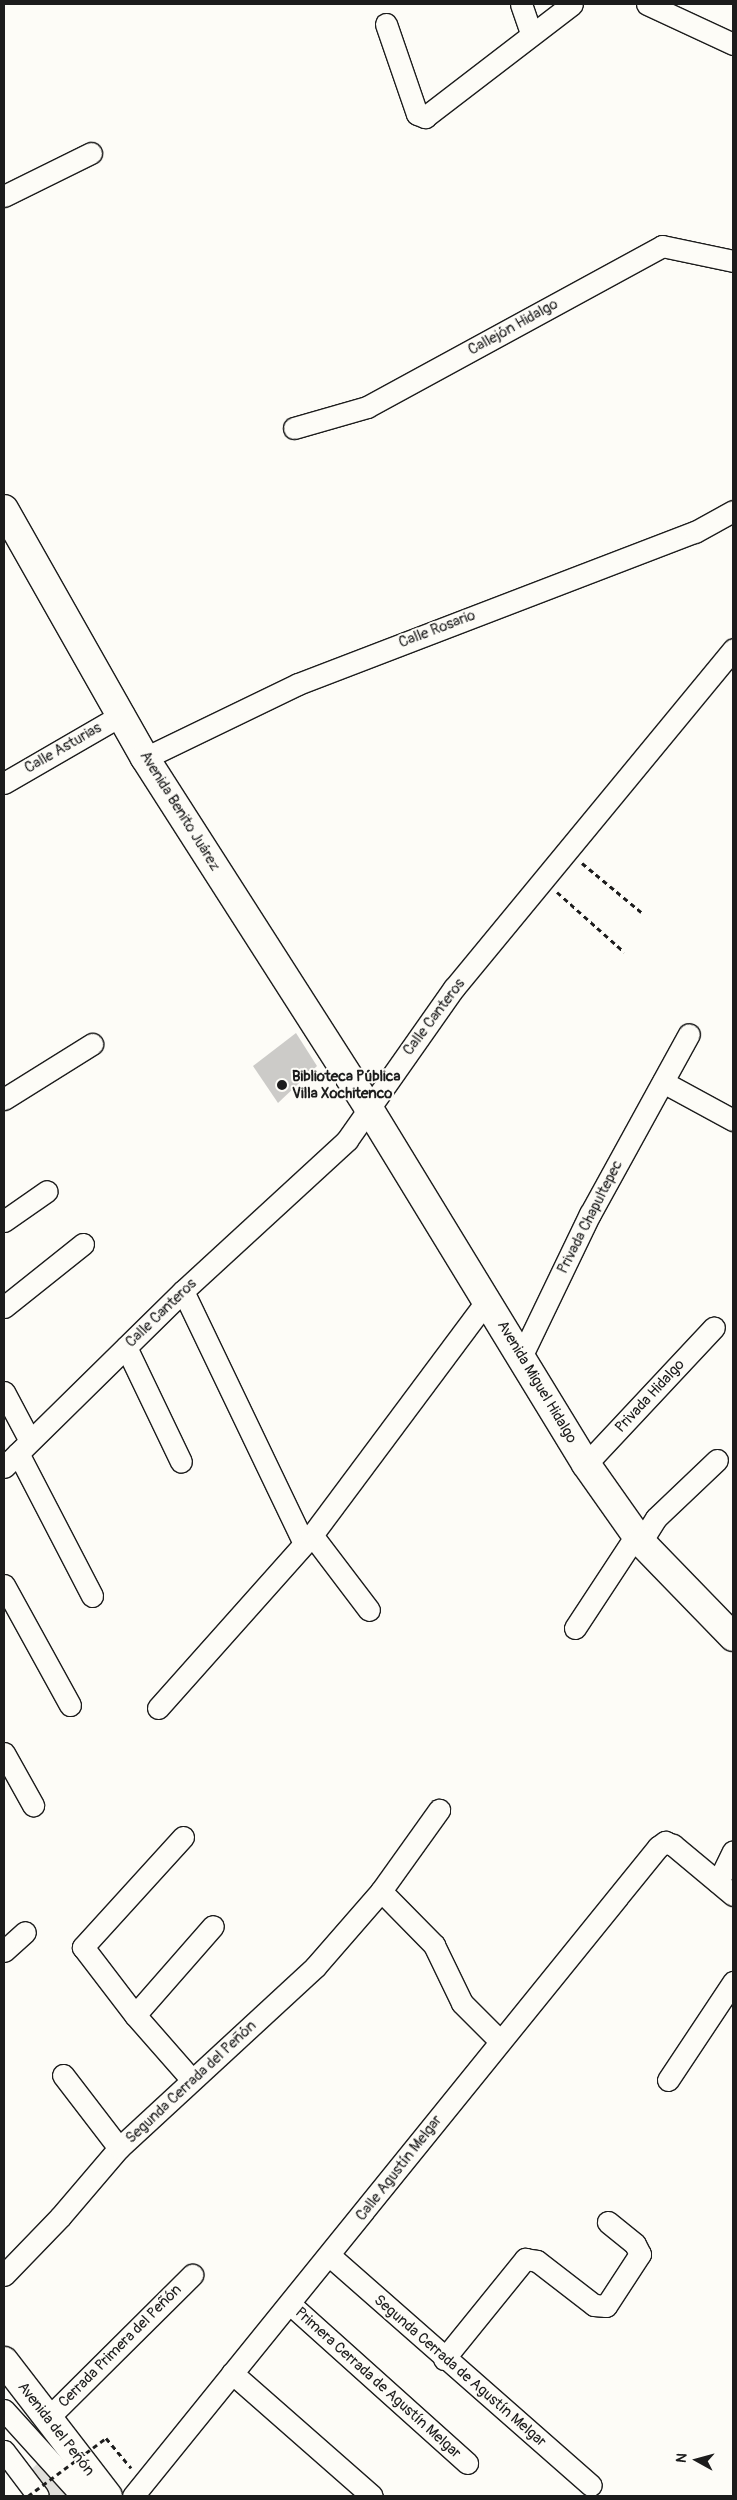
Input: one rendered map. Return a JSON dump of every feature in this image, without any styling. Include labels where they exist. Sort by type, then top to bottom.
[{"type":"main road","name":"Avenida Benito Juárez","points":[[4,509],[123,714],[145,758],[368,1107]]},
{"type":"main road","name":"Avenida Miguel Hidalgo","points":[[368,1107],[522,1355],[586,1464],[638,1539],[733,1637]]},
{"type":"main road","name":"Avenida del Peñón","points":[[4,2361],[108,2496]]},
{"type":"street","points":[[521,4],[531,33]]},
{"type":"street","points":[[386,24],[420,117],[429,116],[531,33],[572,4]]},
{"type":"street","points":[[646,4],[733,44]]},
{"type":"street","points":[[4,196],[91,153]]},
{"type":"street","name":"Callejón Hidalgo","points":[[294,428],[367,407],[662,246],[733,261]]},
{"type":"street","name":"Calle Rosario","points":[[145,758],[298,684],[695,532],[733,511]]},
{"type":"street","name":"Calle Canteros","points":[[17,1454],[183,1291],[347,1140],[368,1107],[454,988],[733,649]]},
{"type":"street","name":"Calle Asturias","points":[[4,783],[123,714]]},
{"type":"street","name":"Privada Chapultepec","points":[[522,1355],[590,1214],[689,1034]]},
{"type":"street","points":[[4,1099],[92,1044]]},
{"type":"street","points":[[663,1082],[733,1120]]},
{"type":"street","points":[[4,1221],[47,1191]]},
{"type":"street","points":[[4,1307],[83,1244]]},
{"type":"street","points":[[183,1291],[308,1540],[369,1610]]},
{"type":"street","points":[[158,1708],[308,1540],[487,1300]]},
{"type":"street","name":"Privada Hidalgo","points":[[586,1464],[714,1327]]},
{"type":"street","points":[[126,1347],[181,1462]]},
{"type":"street","points":[[4,1392],[17,1454],[92,1596]]},
{"type":"street","points":[[575,1628],[638,1539],[656,1518],[717,1460]]},
{"type":"street","points":[[4,1586],[70,1704]]},
{"type":"street","points":[[4,1753],[33,1805]]},
{"type":"street","name":"Segunda Cerrada del Peñón","points":[[4,2275],[60,2217],[119,2148],[315,1967],[381,1892],[439,1810]]},
{"type":"street","points":[[183,1837],[83,1945],[84,1953],[192,2080]]},
{"type":"street","name":"Calle Agustín Melgar","points":[[134,2496],[232,2373],[330,2256],[499,2040],[658,1847],[665,1842],[674,1845],[726,1889]]},
{"type":"street","points":[[726,1889],[733,1851]]},
{"type":"street","points":[[381,1892],[434,1945],[462,2004],[499,2040]]},
{"type":"street","points":[[135,2015],[213,1926]]},
{"type":"street","points":[[4,1951],[25,1932]]},
{"type":"street","points":[[668,2080],[733,1982]]},
{"type":"street","points":[[63,2075],[119,2148]]},
{"type":"street","points":[[444,2359],[525,2259],[537,2261],[594,2305],[606,2306],[640,2254],[636,2244],[608,2222]]},
{"type":"street","name":"Segunda Cerrada de Agustín Melgar","points":[[330,2256],[444,2359],[590,2485]]},
{"type":"street","name":"Cerrada Primera del Peñón","points":[[49,2417],[192,2275]]},
{"type":"street","name":"Primera Cerrada de Agustín Melgar","points":[[290,2304],[467,2463]]},
{"type":"street","points":[[232,2373],[372,2496]]},
{"type":"street","points":[[4,2410],[82,2496]]},
{"type":"street","points":[[4,2451],[38,2496]]},
{"type":"path","points":[[568,851],[642,912]]},
{"type":"path","points":[[544,880],[624,952]]},
{"type":"path","points":[[28,2496],[106,2438],[127,2464]]},
{"type":"shaded area","points":[[38,2463],[70,2496],[51,2496],[31,2470]]},
{"type":"building","name":"Biblioteca Pública Villa Xochitenco","points":[[296,1033],[317,1066],[278,1103],[253,1066]]},
{"type":"place","name":"Biblioteca Pública Villa Xochitenco","points":[[282,1085]]}]
